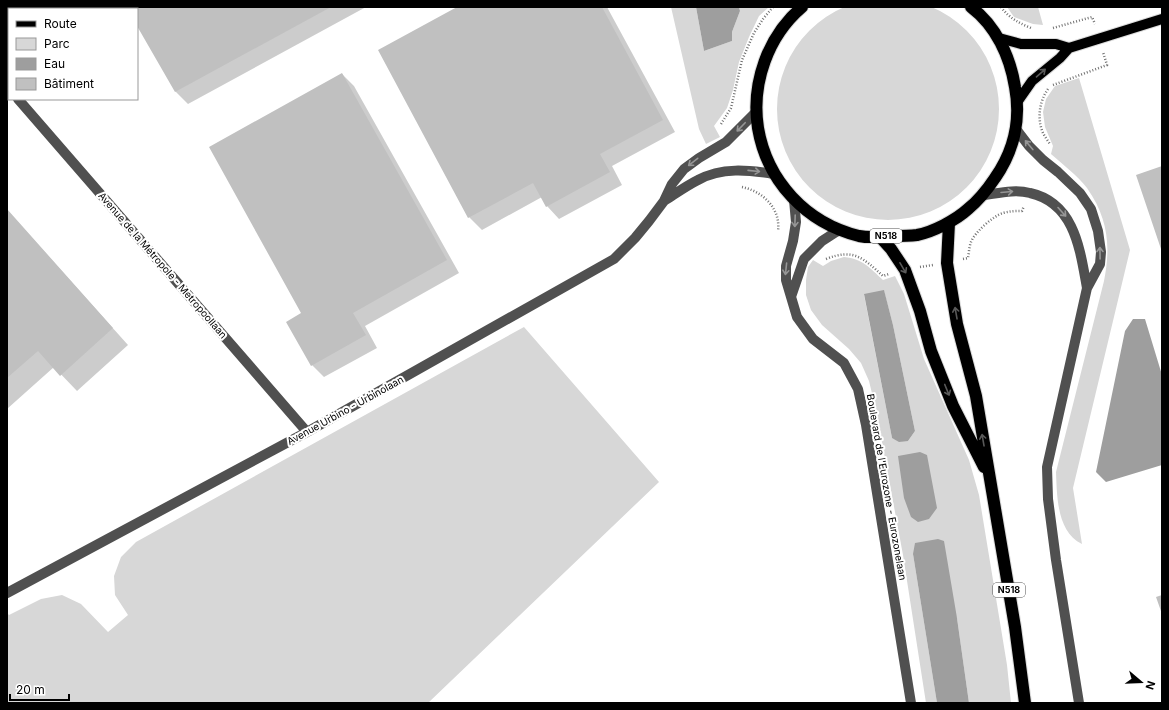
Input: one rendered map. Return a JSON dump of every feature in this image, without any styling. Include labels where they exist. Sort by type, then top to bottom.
[{"type":"highway","name":"N518","points":[[802,7],[772,42],[759,76],[756,112],[761,144],[774,174],[794,200],[815,217],[839,230],[861,236],[917,235],[949,223],[968,210],[984,195],[1005,164],[1016,129],[1018,101],[1012,68],[999,38],[976,9]]},
{"type":"highway","name":"N518","points":[[949,223],[947,263],[957,324],[976,396],[1015,627],[1025,703]]},
{"type":"highway","name":"N518","points":[[880,236],[905,270],[920,311],[929,346],[947,392],[990,478]]},
{"type":"main road","points":[[1018,101],[1032,81],[1060,58],[1069,48],[1162,19]]},
{"type":"main road","points":[[999,38],[1021,44],[1056,44],[1069,48]]},
{"type":"street","name":"Avenue de la Métropole - Metropoollaan","points":[[19,100],[307,432]]},
{"type":"street","name":"Avenue Urbino - Urbinolaan","points":[[7,593],[307,432],[614,259],[636,238],[664,201],[672,184],[684,169],[726,142],[756,112]]},
{"type":"street","points":[[1016,129],[1042,160],[1058,172],[1080,193],[1091,209],[1098,231],[1101,252],[1100,264],[1086,288],[1047,466],[1048,499],[1056,560],[1079,703]]},
{"type":"street","name":"Avenue Urbino - Urbinolaan","points":[[664,201],[699,180],[718,173],[735,170],[774,174]]},
{"type":"street","points":[[984,195],[1011,191],[1030,193],[1052,201],[1066,217],[1075,236],[1081,257],[1086,288]]},
{"type":"street","name":"Boulevard de l'Eurozone - Eurozonelaan","points":[[794,200],[796,222],[793,241],[786,266],[786,280],[797,316],[814,338],[844,363],[858,389],[866,425],[911,703]]},
{"type":"street","points":[[791,297],[804,259],[810,252],[839,230]]},
{"type":"path","points":[[726,142],[718,128],[731,108],[742,60],[754,33],[762,19],[773,7]]},
{"type":"path","points":[[1001,7],[1010,17],[1020,24],[1033,29],[1036,44]]},
{"type":"path","points":[[1042,160],[1050,144],[1043,134],[1039,118],[1040,106],[1050,86],[1107,65],[1092,16],[1055,28],[1048,28]]},
{"type":"path","points":[[735,170],[739,186],[753,189],[764,197],[774,210],[779,222],[777,233],[793,241]]},
{"type":"path","points":[[810,252],[825,260],[834,256],[849,254],[860,257],[883,276],[905,270],[968,258],[971,242],[979,230],[993,218],[1002,213],[1014,210],[1022,211],[1030,193]]},
{"type":"green space","points":[[866,0],[910,0],[940,11],[950,17],[974,39],[986,57],[997,87],[999,109],[997,131],[986,161],[980,171],[958,195],[950,201],[940,207],[910,218],[888,220],[866,218],[836,207],[826,201],[802,179],[796,171],[790,161],[779,131],[777,109],[779,87],[790,57],[796,47],[818,23],[826,17],[836,11]]},
{"type":"green space","points":[[671,7],[696,7],[704,51],[732,41],[732,32],[740,11],[739,7],[769,7],[759,16],[749,37],[739,62],[733,90],[727,108],[714,126],[720,137],[706,144],[699,129]]},
{"type":"green space","points":[[1007,7],[1038,7],[1043,25],[1033,24],[1014,17]]},
{"type":"green space","points":[[1079,78],[1130,250],[1073,488],[1082,544],[1074,538],[1063,523],[1058,503],[1056,472],[1104,281],[1107,244],[1106,233],[1100,210],[1094,199],[1079,179],[1051,154],[1053,146],[1045,127],[1043,112],[1046,99],[1055,86]]},
{"type":"green space","points":[[844,257],[851,258],[866,265],[883,280],[895,276],[904,294],[924,359],[969,460],[979,495],[1007,665],[1011,703],[969,703],[957,618],[913,554],[937,703],[926,703],[903,555],[876,410],[869,381],[861,363],[849,349],[822,325],[811,310],[806,295],[808,267],[813,260],[823,266],[831,261]],"holes":[[[884,291],[893,325],[915,431],[908,441],[892,438],[864,295]]]},
{"type":"green space","points":[[524,327],[659,482],[428,703],[7,703],[7,613],[9,615],[41,599],[62,595],[81,604],[108,632],[128,615],[115,595],[114,576],[121,557],[136,542]]},
{"type":"water","points":[[696,7],[739,7],[740,11],[732,32],[732,41],[704,51]]},
{"type":"water","points":[[884,290],[893,325],[915,431],[908,441],[899,442],[892,438],[864,294]]},
{"type":"water","points":[[1133,319],[1145,319],[1162,375],[1162,465],[1106,482],[1096,472],[1125,331]]},
{"type":"water","points":[[920,452],[927,455],[937,508],[929,519],[918,522],[911,517],[904,498],[898,456]]},
{"type":"water","points":[[938,539],[944,541],[969,703],[937,703],[913,554],[915,543]]},
{"type":"building","points":[[331,7],[175,92],[138,28],[138,8],[126,8]]},
{"type":"building","points":[[457,7],[602,7],[663,120],[600,154],[610,172],[546,207],[533,183],[468,218],[378,50]]},
{"type":"building","points":[[342,73],[447,260],[353,313],[366,335],[311,366],[286,322],[301,313],[209,147]]},
{"type":"building","points":[[1162,166],[1162,252],[1136,175]]},
{"type":"building","points":[[7,209],[113,328],[60,376],[38,351],[7,378]]},
{"type":"building","points":[[1162,595],[1162,614],[1156,597]]}]
